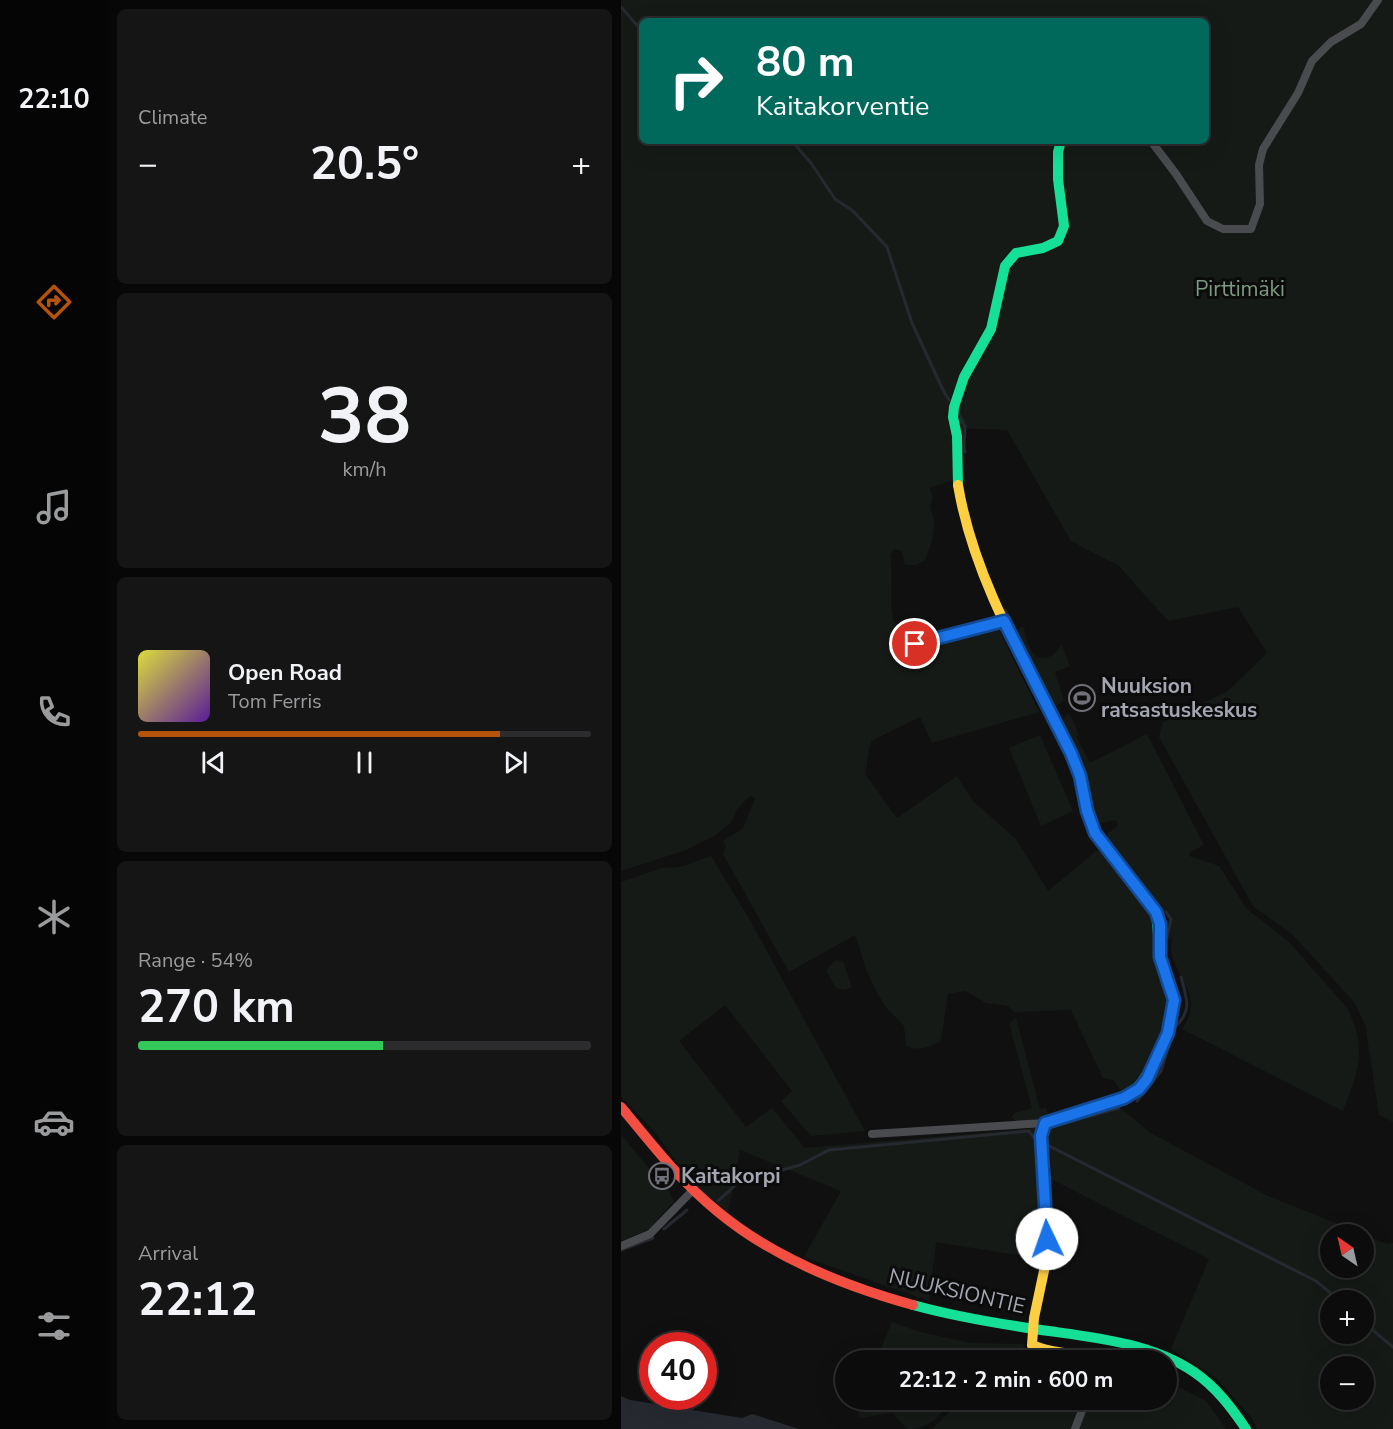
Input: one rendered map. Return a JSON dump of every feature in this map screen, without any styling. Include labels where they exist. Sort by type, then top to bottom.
[{"type":"street","points":[[1153,144],[1207,221],[1223,229],[1251,229],[1260,204],[1260,158],[1263,149],[1297,93],[1307,69],[1320,51],[1361,24],[1378,0]]},
{"type":"street","points":[[872,1134],[1045,1123],[1124,1098],[1139,1089],[1147,1079],[1168,1033],[1174,1000],[1160,957],[1160,924],[1156,912],[1095,833],[1087,811],[1080,776],[1071,753],[1004,621],[973,548],[956,476],[957,436],[953,417],[954,407],[964,377],[991,329],[1005,266],[1016,253],[1043,248],[1058,241],[1064,226],[1058,179],[1060,144]]},
{"type":"street","points":[[893,650],[1004,621]]},
{"type":"street","name":"NUUKSIONTIE","points":[[621,1107],[692,1191],[729,1222],[756,1240],[820,1271],[920,1307],[983,1321],[1112,1341],[1151,1350],[1197,1374],[1221,1395],[1246,1429]]},
{"type":"street","points":[[1044,1350],[1032,1345],[1035,1308],[1044,1276],[1047,1239],[1041,1136],[1045,1123]]},
{"type":"street","points":[[621,1246],[650,1234],[692,1191]]},
{"type":"street","points":[[1075,1429],[1082,1410]]},
{"type":"green space","name":"Pirttimäki","points":[[621,0],[1393,0],[1393,1122],[1379,1115],[1365,1024],[1354,1002],[1292,934],[1253,906],[1159,737],[1163,722],[1228,691],[1267,653],[1238,607],[1168,621],[1119,566],[1071,541],[1007,430],[956,428],[953,480],[930,488],[933,498],[930,507],[934,528],[925,560],[916,565],[905,565],[902,551],[894,549],[890,555],[891,606],[894,623],[916,626],[922,635],[890,643],[899,664],[920,658],[920,648],[997,626],[1039,712],[932,743],[920,717],[871,741],[865,774],[897,818],[957,776],[973,801],[1016,839],[1048,891],[1101,847],[1128,879],[1154,917],[1155,959],[1169,1012],[1153,1058],[1131,1090],[1122,1093],[1114,1080],[1103,1078],[1071,1010],[1014,1012],[1008,1006],[986,1003],[965,991],[948,994],[941,1041],[919,1049],[906,1045],[904,1026],[885,1006],[876,991],[855,935],[789,972],[723,854],[726,847],[723,841],[743,828],[755,799],[751,795],[737,809],[731,823],[714,836],[686,850],[621,871]]},
{"type":"green space","points":[[1024,627],[1028,645],[1035,655],[1043,658],[1052,656],[1061,644],[1070,666],[1055,672],[1064,701],[1054,707],[1049,705],[1016,633]]},
{"type":"green space","points":[[1070,714],[1079,735],[1076,736],[1090,763],[1147,734],[1204,845],[1190,852],[1189,856],[1219,866],[1247,909],[1289,942],[1347,1008],[1357,1035],[1359,1060],[1343,1111],[1182,1029],[1189,1016],[1191,1003],[1174,960],[1171,950],[1172,940],[1166,938],[1170,921],[1140,880],[1109,844],[1108,833],[1118,826],[1116,820],[1101,823],[1094,819],[1062,724],[1065,716]]},
{"type":"green space","points":[[1040,735],[1073,811],[1041,826],[1009,748]]},
{"type":"green space","points":[[711,856],[751,922],[865,1131],[811,1136],[781,1101],[792,1091],[725,1005],[679,1041],[746,1127],[772,1108],[805,1148],[1037,1128],[1042,1259],[936,1242],[929,1301],[804,1257],[841,1191],[740,1150],[728,1212],[689,1179],[654,1131],[621,1097],[621,882],[665,867],[682,866]]},
{"type":"green space","points":[[836,960],[843,962],[852,987],[843,990],[836,988],[826,970]]},
{"type":"green space","points":[[1016,1018],[1040,1109],[1046,1108],[1048,1113],[1043,1119],[1018,1122],[1012,1118],[1015,1113],[1032,1108],[1009,1023]]},
{"type":"green space","points":[[1117,1105],[1149,1132],[1268,1196],[1338,1224],[1320,1224],[1320,1278],[1374,1278],[1374,1239],[1387,1244],[1393,1243],[1393,1429],[1257,1429],[1252,1418],[1215,1377],[1177,1353],[1177,1350],[1171,1349],[1209,1259],[1053,1180],[1048,1135],[1054,1123]]},
{"type":"green space","points":[[621,1135],[670,1193],[674,1201],[648,1230],[621,1241]]},
{"type":"green space","points":[[892,1322],[920,1332],[971,1343],[1023,1344],[1025,1350],[880,1350]]},
{"type":"green space","points":[[1177,1386],[1206,1401],[1226,1429],[932,1429],[952,1410],[1177,1410]]},
{"type":"green space","points":[[858,1410],[944,1410],[928,1424],[907,1429],[893,1413],[860,1418]]},
{"type":"shaded area","points":[[621,1396],[639,1401],[639,1410],[692,1410],[742,1418],[752,1414],[799,1429],[621,1429]]},
{"type":"waterway","points":[[621,7],[639,28]]},
{"type":"waterway","points":[[795,144],[811,163],[835,199],[853,211],[887,247],[912,323],[949,400]]},
{"type":"waterway","points":[[957,410],[965,427],[965,452]]},
{"type":"waterway","points":[[1005,610],[1010,619]]},
{"type":"waterway","points":[[1166,912],[1171,919],[1167,937]]},
{"type":"waterway","points":[[1174,1028],[1184,1016],[1187,1004],[1181,977]]},
{"type":"waterway","points":[[1137,1101],[1161,1071],[1169,1045]]},
{"type":"waterway","points":[[1054,1126],[1119,1108]]},
{"type":"waterway","points":[[718,1201],[739,1182],[751,1175],[800,1165],[829,1150],[1029,1131],[1034,1138]]},
{"type":"waterway","points":[[1049,1146],[1316,1281],[1327,1290]]},
{"type":"waterway","points":[[664,1229],[687,1210]]},
{"type":"waterway","points":[[621,1250],[653,1238]]},
{"type":"waterway","points":[[1374,1331],[1393,1347]]},
{"type":"traffic: fast","points":[[958,485],[954,407],[964,377],[991,329],[1005,266],[1016,253],[1043,248],[1058,241],[1064,226],[1058,179],[1060,144]]},
{"type":"traffic: fast","points":[[1045,1266],[1047,1224],[1041,1136],[1045,1123],[1114,1102],[1133,1092],[1159,1055],[1174,1011],[1173,995],[1160,957],[1156,912],[1092,827],[1080,775]]},
{"type":"traffic: fast","points":[[913,1305],[989,1322],[1117,1342],[1157,1353],[1202,1378],[1223,1398],[1246,1429]]},
{"type":"traffic: slow","points":[[958,485],[976,555],[989,590],[1080,775]]},
{"type":"traffic: slow","points":[[1045,1266],[1034,1318],[1032,1345],[1046,1350]]},
{"type":"traffic: jam","points":[[621,1107],[691,1187],[738,1227],[785,1256],[810,1268],[861,1289],[913,1305]]},
{"type":"place","name":"Nuuksion ratsastuskeskus","points":[[1082,698]]},
{"type":"place","name":"Kaitakorpi","points":[[662,1176]]},
{"type":"route","points":[[915,644],[1004,621],[1071,753],[1080,776],[1087,811],[1095,833],[1144,893],[1156,912],[1160,924],[1160,957],[1174,1000],[1168,1033],[1147,1079],[1139,1089],[1124,1098],[1045,1123],[1041,1136],[1047,1239]]}]
